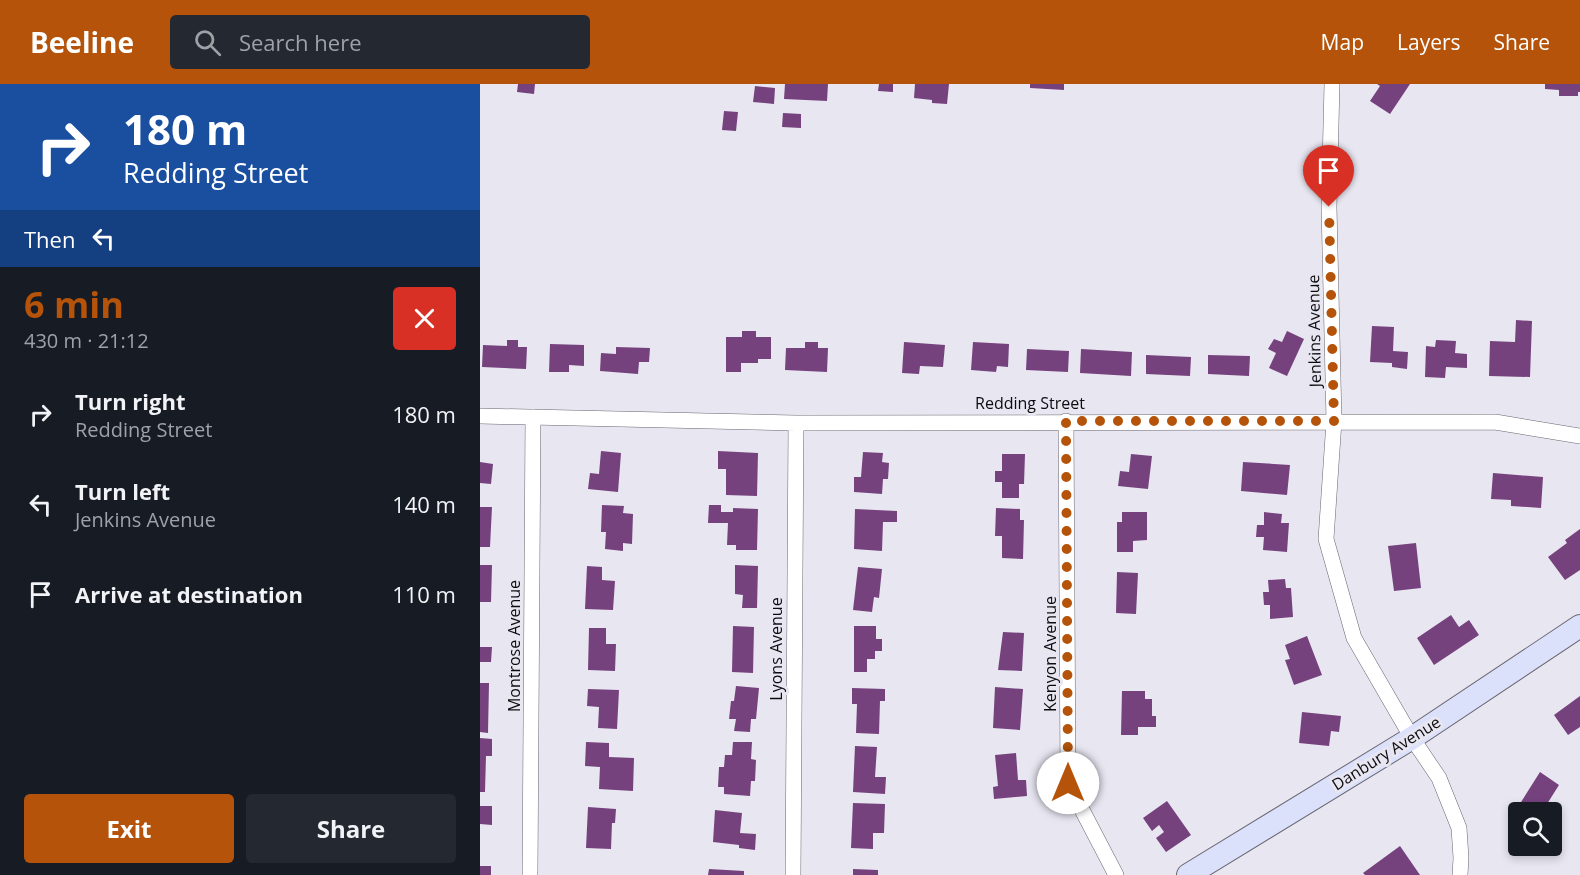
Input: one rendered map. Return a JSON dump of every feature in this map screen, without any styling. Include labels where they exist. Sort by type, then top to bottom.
[{"type":"street","name":"Jenkins Avenue","points":[[1332,84],[1329,207],[1334,421],[1326,539],[1354,638],[1412,738],[1439,778],[1459,828],[1460,875]]},
{"type":"street","name":"Redding Street","points":[[480,416],[796,423],[1495,422],[1580,436]]},
{"type":"street","name":"Montrose Avenue","points":[[530,875],[533,417]]},
{"type":"street","name":"Kenyon Avenue","points":[[1066,421],[1068,783],[1116,875]]},
{"type":"street","name":"Lyons Avenue","points":[[793,875],[796,423]]},
{"type":"street","name":"Danbury Avenue","points":[[1188,875],[1412,738],[1580,626]]},
{"type":"building","points":[[518,84],[535,84],[534,94],[517,92]]},
{"type":"building","points":[[785,84],[828,84],[827,101],[784,99]]},
{"type":"building","points":[[879,84],[893,84],[893,92],[878,91]]},
{"type":"building","points":[[915,84],[949,84],[947,104],[914,98]]},
{"type":"building","points":[[1030,84],[1064,84],[1064,90],[1030,88]]},
{"type":"building","points":[[1377,84],[1410,84],[1390,114],[1370,101],[1380,86]]},
{"type":"building","points":[[1545,84],[1580,84],[1580,92],[1578,96],[1559,96],[1559,90],[1545,89]]},
{"type":"building","points":[[755,86],[775,88],[774,104],[753,102]]},
{"type":"building","points":[[724,111],[738,112],[736,131],[722,130]]},
{"type":"building","points":[[783,113],[801,114],[801,128],[782,127]]},
{"type":"building","points":[[1516,320],[1532,321],[1530,377],[1489,376],[1490,341],[1515,342]]},
{"type":"building","points":[[1372,326],[1394,327],[1393,351],[1408,352],[1407,369],[1392,367],[1392,363],[1370,362]]},
{"type":"building","points":[[742,331],[756,331],[756,337],[771,337],[771,359],[758,359],[758,363],[741,363],[741,372],[726,372],[726,337],[742,337]]},
{"type":"building","points":[[1287,331],[1304,339],[1287,376],[1269,368],[1276,353],[1268,349],[1274,339],[1282,342]]},
{"type":"building","points":[[507,340],[518,340],[518,347],[527,347],[526,369],[482,367],[483,345],[507,346]]},
{"type":"building","points":[[1436,340],[1456,341],[1455,353],[1467,354],[1467,368],[1446,367],[1445,378],[1425,377],[1426,346],[1435,347]]},
{"type":"building","points":[[805,342],[818,342],[818,348],[828,348],[827,372],[785,370],[786,348],[805,348]]},
{"type":"building","points":[[904,342],[945,345],[943,367],[920,366],[919,374],[902,373]]},
{"type":"building","points":[[973,342],[1009,344],[1008,367],[997,366],[996,372],[971,370]]},
{"type":"building","points":[[550,344],[584,345],[584,366],[569,365],[569,372],[549,372]]},
{"type":"building","points":[[616,347],[650,348],[649,362],[639,362],[638,374],[600,371],[601,353],[616,354]]},
{"type":"building","points":[[1027,349],[1069,351],[1068,372],[1026,370]]},
{"type":"building","points":[[1081,349],[1132,352],[1131,376],[1080,373]]},
{"type":"building","points":[[1146,355],[1191,357],[1190,376],[1146,374]]},
{"type":"building","points":[[1208,355],[1250,356],[1249,376],[1208,374]]},
{"type":"building","points":[[601,451],[621,453],[618,492],[588,489],[590,473],[599,474]]},
{"type":"building","points":[[718,451],[758,453],[757,496],[726,495],[726,469],[718,469]]},
{"type":"building","points":[[863,452],[883,453],[882,462],[889,463],[888,479],[883,479],[882,494],[854,492],[854,477],[861,477]]},
{"type":"building","points":[[1002,454],[1025,454],[1024,484],[1019,484],[1019,498],[1002,498],[1002,482],[995,482],[995,471],[1002,471]]},
{"type":"building","points":[[1131,454],[1152,456],[1148,489],[1118,486],[1120,471],[1129,472]]},
{"type":"building","points":[[480,462],[493,464],[491,484],[480,483]]},
{"type":"building","points":[[1243,462],[1290,465],[1287,495],[1241,491]]},
{"type":"building","points":[[1493,473],[1543,477],[1541,508],[1511,506],[1511,500],[1491,499]]},
{"type":"building","points":[[602,505],[624,506],[623,513],[633,514],[632,544],[623,543],[623,551],[605,549],[606,532],[601,532]]},
{"type":"building","points":[[709,505],[721,505],[721,512],[733,512],[733,508],[758,509],[757,550],[736,550],[736,545],[727,545],[728,523],[708,523]]},
{"type":"building","points":[[480,507],[492,507],[490,547],[480,547]]},
{"type":"building","points":[[996,508],[1020,509],[1020,520],[1024,520],[1023,559],[1002,558],[1002,536],[995,536]]},
{"type":"building","points":[[855,509],[897,511],[897,522],[883,522],[882,551],[854,549]]},
{"type":"building","points":[[1122,512],[1147,512],[1147,540],[1133,541],[1133,552],[1117,552],[1117,522],[1122,522]]},
{"type":"building","points":[[1264,512],[1282,514],[1281,523],[1289,523],[1287,552],[1263,550],[1264,537],[1256,537],[1257,525],[1264,525]]},
{"type":"building","points":[[1580,529],[1580,570],[1565,580],[1548,557],[1567,543],[1565,540]]},
{"type":"building","points":[[1416,543],[1421,588],[1394,591],[1388,546]]},
{"type":"building","points":[[480,565],[492,565],[491,602],[480,602]]},
{"type":"building","points":[[735,565],[758,566],[757,608],[742,608],[743,595],[735,594]]},
{"type":"building","points":[[587,566],[602,567],[602,580],[615,581],[613,610],[585,609]]},
{"type":"building","points":[[858,567],[882,569],[879,598],[874,597],[872,612],[853,610]]},
{"type":"building","points":[[1117,572],[1138,573],[1136,614],[1116,613]]},
{"type":"building","points":[[1285,579],[1286,588],[1291,588],[1293,617],[1270,619],[1270,605],[1264,605],[1263,592],[1269,592],[1268,580]]},
{"type":"building","points":[[1451,615],[1459,627],[1469,620],[1479,635],[1434,665],[1417,638]]},
{"type":"building","points":[[733,626],[754,627],[753,673],[732,672]]},
{"type":"building","points":[[854,626],[876,626],[876,639],[882,639],[882,651],[875,651],[875,659],[867,659],[867,672],[854,672]]},
{"type":"building","points":[[589,628],[606,628],[606,644],[616,644],[615,671],[588,670]]},
{"type":"building","points":[[1003,632],[1024,633],[1022,671],[998,670]]},
{"type":"building","points":[[1307,636],[1322,675],[1294,685],[1285,660],[1290,659],[1285,645]]},
{"type":"building","points":[[480,647],[492,647],[491,662],[480,662]]},
{"type":"building","points":[[480,683],[489,683],[488,733],[480,732]]},
{"type":"building","points":[[736,686],[759,688],[756,719],[751,719],[750,732],[734,731],[736,719],[729,719]]},
{"type":"building","points":[[995,687],[1023,689],[1020,730],[993,728]]},
{"type":"building","points":[[852,688],[885,689],[885,701],[880,701],[879,734],[856,733],[857,704],[852,704]]},
{"type":"building","points":[[588,689],[619,690],[617,729],[598,728],[599,707],[587,706]]},
{"type":"building","points":[[1122,691],[1145,691],[1145,699],[1152,699],[1152,716],[1156,716],[1156,727],[1138,727],[1138,735],[1121,735]]},
{"type":"building","points":[[1580,696],[1580,727],[1568,735],[1554,715]]},
{"type":"building","points":[[1302,712],[1341,716],[1339,732],[1331,731],[1329,746],[1299,743]]},
{"type":"building","points":[[480,738],[492,739],[492,756],[486,756],[485,792],[480,792]]},
{"type":"building","points":[[586,742],[609,743],[609,757],[634,758],[633,791],[599,789],[600,767],[585,766]]},
{"type":"building","points":[[733,742],[752,742],[751,759],[756,760],[755,781],[751,781],[750,796],[724,794],[724,787],[718,787],[719,767],[724,767],[725,755],[732,755]]},
{"type":"building","points":[[855,746],[877,747],[875,777],[886,777],[885,794],[853,792]]},
{"type":"building","points":[[1016,753],[1018,780],[1026,780],[1027,796],[994,799],[993,787],[998,786],[995,755]]},
{"type":"building","points":[[1540,772],[1559,785],[1548,802],[1521,802]]},
{"type":"building","points":[[1167,801],[1191,835],[1166,852],[1156,838],[1164,832],[1159,825],[1152,831],[1143,818]]},
{"type":"building","points":[[853,803],[885,804],[884,833],[873,833],[873,849],[851,848]]},
{"type":"building","points":[[480,806],[492,806],[492,825],[480,824]]},
{"type":"building","points":[[588,807],[616,809],[615,823],[612,823],[611,849],[586,848]]},
{"type":"building","points":[[715,810],[742,813],[740,833],[756,834],[755,850],[739,848],[739,845],[713,842]]},
{"type":"building","points":[[1400,846],[1420,875],[1365,875],[1363,873]]},
{"type":"building","points":[[480,866],[491,866],[491,875],[480,875]]},
{"type":"building","points":[[709,869],[744,871],[744,875],[708,875]]},
{"type":"building","points":[[853,869],[878,870],[878,875],[853,875]]},
{"type":"route","points":[[1068,783],[1066,421],[1334,421],[1329,207]]}]
